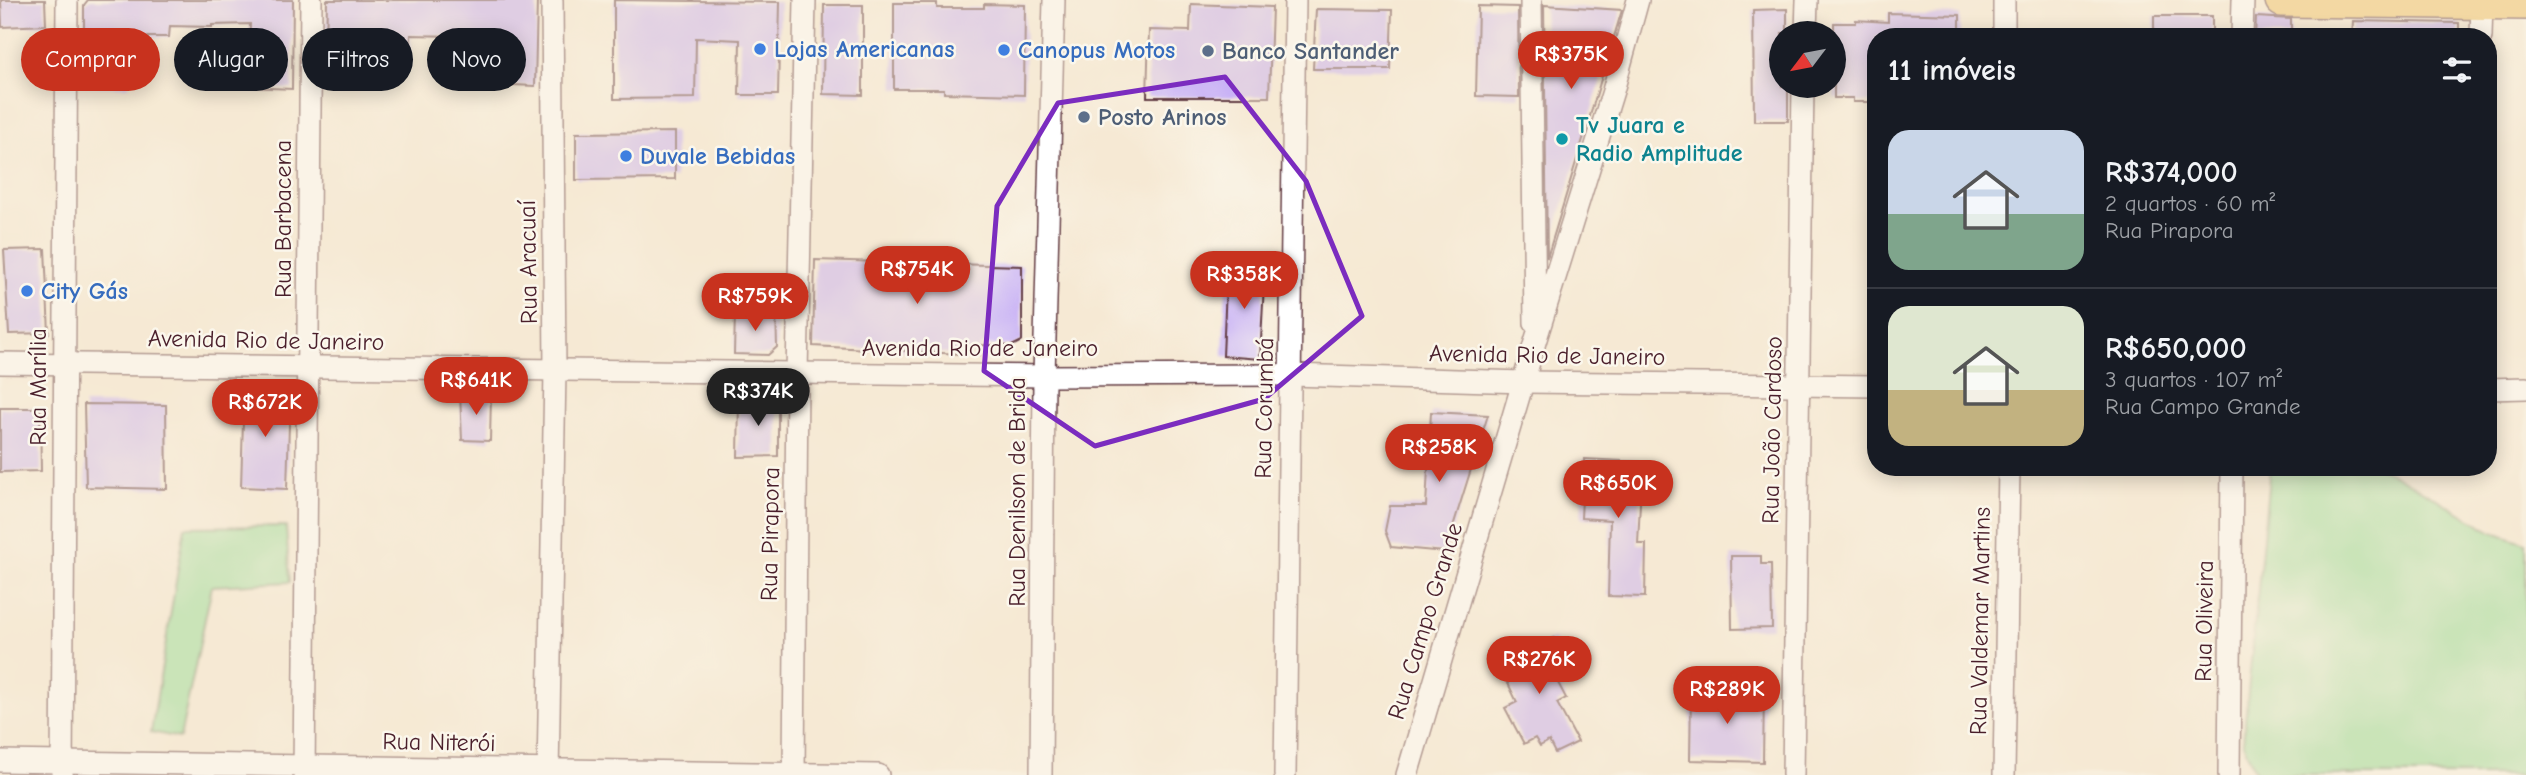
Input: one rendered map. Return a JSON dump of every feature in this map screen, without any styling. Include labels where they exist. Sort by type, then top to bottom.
[{"type":"main road","points":[[2282,0],[2526,3]]},
{"type":"street","name":"Rua Marília","points":[[62,769],[67,0]]},
{"type":"street","name":"Rua Barbacena","points":[[304,771],[311,0]]},
{"type":"street","name":"Rua Aracuaí","points":[[548,772],[555,370],[552,0]]},
{"type":"street","name":"Rua Pirapora","points":[[794,774],[797,373],[805,0]]},
{"type":"street","name":"Rua Denilson de Brida","points":[[1041,775],[1044,376],[1054,0]]},
{"type":"street","name":"Rua Corumbá","points":[[1284,775],[1295,0]]},
{"type":"street","points":[[1531,0],[1535,342]]},
{"type":"street","name":"Rua Campo Grande","points":[[1407,775],[1638,0]]},
{"type":"street","points":[[1806,21],[1807,0]]},
{"type":"street","points":[[2004,0],[2004,28]]},
{"type":"street","points":[[2242,28],[2243,0]]},
{"type":"street","points":[[2481,28],[2482,1]]},
{"type":"street","name":"Rua João Cardoso","points":[[1793,775],[1804,98]]},
{"type":"street","name":"Avenida Rio de Janeiro","points":[[0,363],[1044,376],[1291,375],[1524,382],[1867,386]]},
{"type":"street","points":[[2497,389],[2526,388]]},
{"type":"street","name":"Rua Valdemar Martins","points":[[2004,775],[2009,476]]},
{"type":"street","name":"Rua Oliveira","points":[[2229,775],[2232,476]]},
{"type":"street","name":"Rua Niterói","points":[[0,761],[62,769],[877,775]]},
{"type":"highlighted area","points":[[1225,77],[1306,181],[1362,316],[1264,399],[1095,446],[984,371],[997,206],[1058,103]]},
{"type":"green space","points":[[2269,476],[2397,476],[2493,532],[2526,543],[2526,775],[2257,775],[2243,743]]},
{"type":"green space","points":[[286,526],[290,582],[212,586],[180,738],[151,732],[185,527]]},
{"type":"building","points":[[1,0],[45,0],[46,25],[2,27]]},
{"type":"building","points":[[88,0],[293,0],[292,89],[288,89],[288,28],[250,28],[250,24],[170,26],[169,37],[160,37],[160,28],[84,28],[84,5]]},
{"type":"building","points":[[327,0],[537,0],[535,86],[526,86],[526,28],[427,28],[427,35],[413,35],[413,28],[326,28]]},
{"type":"building","points":[[614,0],[780,2],[778,95],[739,95],[740,40],[696,38],[695,98],[614,99]]},
{"type":"building","points":[[894,3],[937,3],[937,8],[984,8],[984,4],[1025,5],[1024,95],[944,93],[944,89],[894,89]]},
{"type":"building","points":[[1191,4],[1272,7],[1269,97],[1147,97],[1149,30],[1190,31]]},
{"type":"building","points":[[824,5],[863,5],[863,95],[823,94]]},
{"type":"building","name":"Tv Juara e Radio Amplitude","points":[[1544,5],[1622,10],[1547,258]]},
{"type":"building","points":[[1478,6],[1518,7],[1519,97],[1476,96]]},
{"type":"building","points":[[1316,9],[1392,10],[1390,69],[1313,69]]},
{"type":"building","points":[[1787,9],[1787,21],[1769,21],[1769,98],[1788,98],[1788,121],[1754,121],[1753,10]]},
{"type":"building","points":[[1888,13],[1960,15],[1960,28],[1867,28],[1867,102],[1853,102],[1853,98],[1846,98],[1846,23],[1856,23],[1856,20],[1888,22]]},
{"type":"building","points":[[2154,16],[2212,16],[2212,28],[2154,28]]},
{"type":"building","points":[[2256,17],[2291,19],[2291,28],[2255,28]]},
{"type":"building","points":[[2353,21],[2459,23],[2459,28],[2353,28]]},
{"type":"building","name":"Duvale Bebidas","points":[[675,132],[675,179],[576,180],[576,133]]},
{"type":"building","name":"City Gás","points":[[45,249],[49,333],[9,334],[4,250]]},
{"type":"building","points":[[815,260],[1022,266],[1022,341],[1012,346],[980,345],[979,355],[813,346]]},
{"type":"building","points":[[1227,264],[1265,266],[1260,359],[1223,356]]},
{"type":"building","points":[[776,311],[777,347],[768,355],[734,354],[735,312]]},
{"type":"building","points":[[244,389],[290,391],[287,489],[241,487]]},
{"type":"building","points":[[460,393],[491,395],[490,441],[462,440]]},
{"type":"building","points":[[739,399],[778,401],[778,456],[738,457]]},
{"type":"building","points":[[84,404],[166,405],[167,489],[86,487]]},
{"type":"building","points":[[0,408],[40,408],[41,471],[0,472]]},
{"type":"building","points":[[1431,412],[1488,415],[1445,552],[1391,547],[1385,531],[1390,506],[1426,506]]},
{"type":"building","points":[[1584,459],[1642,462],[1638,544],[1646,544],[1645,597],[1608,596],[1610,520],[1581,518]]},
{"type":"building","points":[[1731,556],[1761,556],[1761,564],[1771,564],[1772,628],[1732,629]]},
{"type":"building","points":[[1554,638],[1572,673],[1557,681],[1566,698],[1557,703],[1578,742],[1555,753],[1549,741],[1540,746],[1535,738],[1524,744],[1505,708],[1517,702],[1503,673],[1510,670],[1504,659],[1522,650],[1524,653]]},
{"type":"building","points":[[1691,690],[1764,692],[1763,762],[1690,760]]},
{"type":"place","name":"Lojas Americanas","points":[[760,49]]},
{"type":"place","name":"Canopus Motos","points":[[1004,50]]},
{"type":"place","name":"Banco Santander","points":[[1208,51]]},
{"type":"place","name":"Posto Arinos","points":[[1084,117]]},
{"type":"place","name":"Tv Juara e Radio Amplitude","points":[[1562,139]]},
{"type":"place","name":"Duvale Bebidas","points":[[626,156]]},
{"type":"place","name":"City Gás","points":[[27,291]]}]
